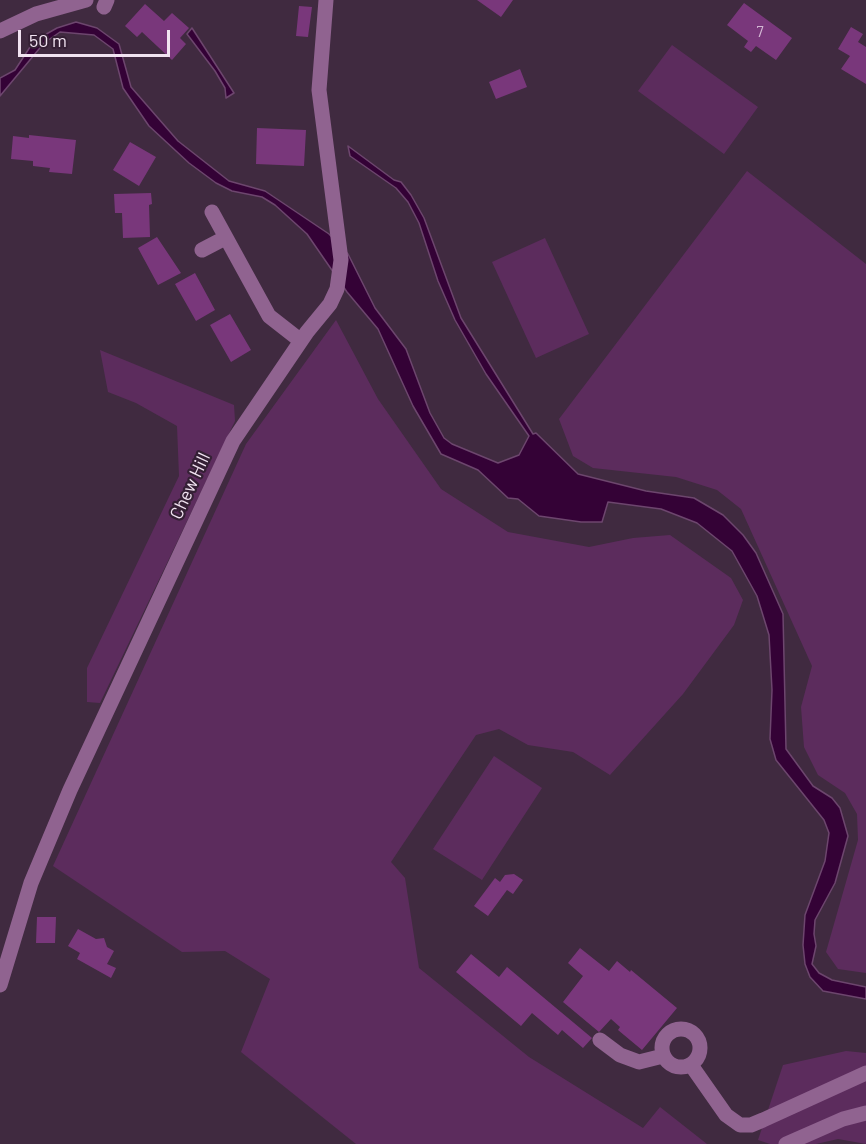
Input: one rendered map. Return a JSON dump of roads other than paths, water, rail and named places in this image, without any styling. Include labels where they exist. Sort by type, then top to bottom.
[{"type":"street","points":[[0,31],[36,14],[86,0]]},
{"type":"street","name":"Chew Hill","points":[[0,985],[31,883],[70,790],[228,451],[301,342],[330,304],[337,289],[341,260],[319,90],[326,0]]},
{"type":"street","points":[[212,212],[269,316],[301,342]]},
{"type":"street","points":[[202,250],[225,238]]},
{"type":"street","points":[[677,1029],[688,1030],[697,1036],[701,1047],[698,1058],[691,1065],[680,1068],[669,1064],[663,1056],[662,1044],[667,1035],[677,1029]]},
{"type":"street","points":[[600,1040],[620,1055],[639,1062],[663,1056]]},
{"type":"street","points":[[691,1065],[726,1115],[740,1125],[751,1125],[866,1073]]},
{"type":"street","points":[[786,1144],[843,1119],[866,1113]]}]
